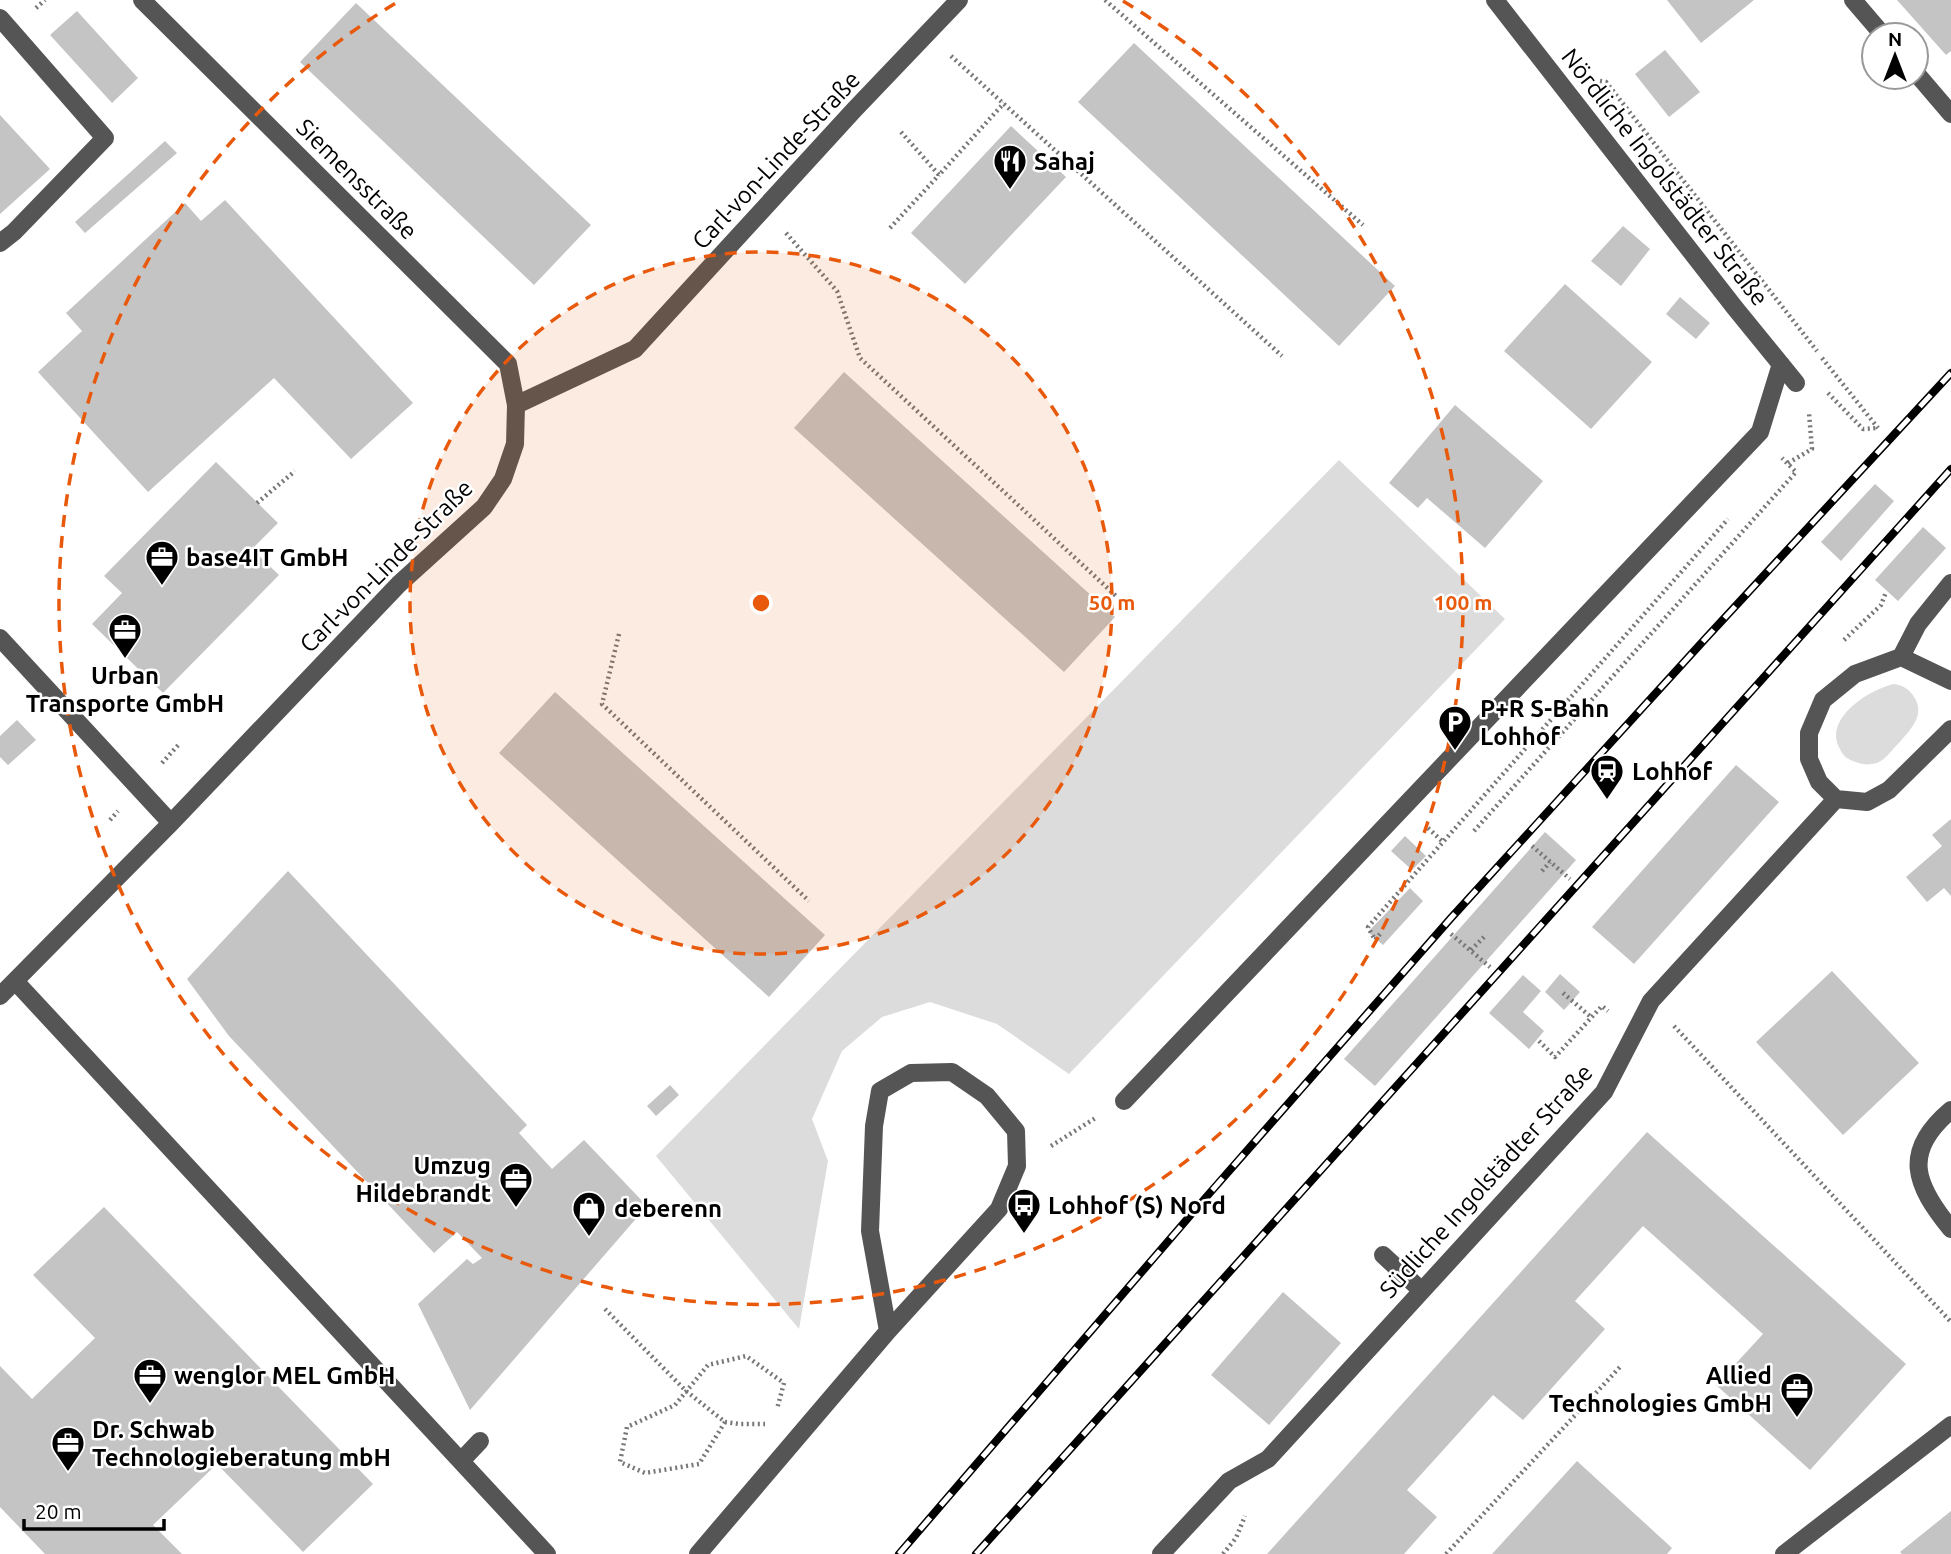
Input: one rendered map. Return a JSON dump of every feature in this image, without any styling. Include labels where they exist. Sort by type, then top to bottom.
[{"type":"street","name":"Siemensstraße","points":[[142,0],[508,364],[516,405]]},
{"type":"street","name":"Carl-von-Linde-Straße","points":[[0,996],[399,584],[484,507],[503,479],[514,444],[516,405],[635,349],[854,110],[959,0]]},
{"type":"street","name":"Nördliche Ingolstädter Straße","points":[[1495,0],[1796,383]]},
{"type":"street","points":[[1853,0],[1871,21]]},
{"type":"street","points":[[0,18],[105,138],[14,232],[0,243]]},
{"type":"street","points":[[1930,89],[1951,114]]},
{"type":"street","points":[[1124,1101],[1760,432],[1781,364]]},
{"type":"street","points":[[1951,583],[1918,624],[1900,657],[1855,674],[1823,700],[1809,733],[1809,759],[1819,782],[1836,799],[1867,803],[1889,790],[1951,729]]},
{"type":"street","points":[[0,639],[170,823]]},
{"type":"street","points":[[1900,657],[1951,681]]},
{"type":"street","name":"Südliche Ingolstädter Straße","points":[[1161,1554],[1229,1481],[1268,1459],[1604,1092],[1651,1001],[1836,799]]},
{"type":"street","points":[[15,981],[547,1554]]},
{"type":"street","points":[[698,1554],[888,1331],[999,1209],[1017,1166],[1016,1131],[987,1096],[952,1072],[911,1073],[880,1091],[874,1126],[870,1231],[888,1331]]},
{"type":"street","points":[[1951,1110],[1938,1121],[1925,1140],[1918,1161],[1921,1184],[1934,1208],[1951,1229]]},
{"type":"street","points":[[1384,1255],[1422,1291]]},
{"type":"street","points":[[1784,1554],[1951,1426]]},
{"type":"street","points":[[461,1461],[480,1441]]},
{"type":"path","points":[[38,7],[46,0]]},
{"type":"path","points":[[1105,0],[1363,225]]},
{"type":"path","points":[[927,34],[1282,356]]},
{"type":"path","points":[[890,228],[1004,103]]},
{"type":"path","points":[[901,132],[939,174]]},
{"type":"path","points":[[764,209],[837,291],[860,358],[1116,596]]},
{"type":"path","points":[[1787,464],[1812,449],[1809,414],[1796,383]]},
{"type":"path","points":[[1822,386],[1863,429],[1878,428]]},
{"type":"path","points":[[1474,831],[1796,472],[1782,458]]},
{"type":"path","points":[[257,503],[295,471]]},
{"type":"path","points":[[1380,934],[1375,940],[1368,928],[1736,510]]},
{"type":"path","points":[[1855,674],[1843,642],[1881,605],[1886,592]]},
{"type":"path","points":[[619,634],[602,704],[809,901]]},
{"type":"path","points":[[1532,846],[1570,879]]},
{"type":"path","points":[[1542,871],[1550,862]]},
{"type":"path","points":[[1451,934],[1490,967]]},
{"type":"path","points":[[1471,950],[1483,937]]},
{"type":"path","points":[[1563,993],[1591,1017]]},
{"type":"path","points":[[1651,1001],[1951,1322]]},
{"type":"path","points":[[1539,1041],[1555,1057],[1602,1006],[1615,1017]]},
{"type":"path","points":[[1017,1166],[1124,1101]]},
{"type":"path","points":[[605,1309],[685,1391],[725,1422],[773,1423]]},
{"type":"path","points":[[725,1422],[699,1464],[645,1473],[620,1462],[627,1427],[675,1405],[708,1365],[747,1356],[784,1383],[775,1413]]},
{"type":"path","points":[[1446,1554],[1620,1367]]},
{"type":"shaded area","points":[[1339,460],[1505,619],[1069,1074],[997,1024],[930,1002],[882,1017],[842,1051],[812,1119],[828,1161],[799,1329],[656,1156]]},
{"type":"shaded area","points":[[1894,684],[1906,688],[1916,701],[1918,715],[1912,728],[1880,762],[1863,764],[1848,759],[1841,751],[1836,738],[1837,727],[1843,717],[1862,699]]},
{"type":"building","points":[[1667,0],[1754,0],[1701,43]]},
{"type":"building","points":[[1897,0],[1951,0],[1951,51],[1946,55],[1930,37],[1930,21],[1916,21]]},
{"type":"building","points":[[356,3],[591,225],[534,285],[300,62]]},
{"type":"building","points":[[77,11],[138,78],[112,103],[50,35]]},
{"type":"building","points":[[1134,43],[1395,286],[1339,346],[1078,102]]},
{"type":"building","points":[[1665,50],[1700,92],[1669,117],[1635,74]]},
{"type":"building","points":[[0,115],[50,169],[0,214]]},
{"type":"building","points":[[1011,126],[1066,177],[965,284],[911,233]]},
{"type":"building","points":[[165,141],[177,153],[85,233],[75,222]]},
{"type":"building","points":[[225,200],[413,403],[351,459],[274,378],[148,492],[38,372],[82,331],[66,313],[185,203],[201,221]]},
{"type":"building","points":[[1623,226],[1650,249],[1621,286],[1591,261]]},
{"type":"building","points":[[1565,284],[1652,362],[1591,429],[1504,351]]},
{"type":"building","points":[[1680,297],[1710,323],[1696,339],[1666,314]]},
{"type":"building","points":[[844,372],[1115,617],[1064,672],[794,428]]},
{"type":"building","points":[[1455,405],[1543,481],[1485,548],[1427,498],[1418,508],[1389,483]]},
{"type":"building","points":[[216,462],[278,523],[252,549],[279,575],[163,693],[92,624],[122,593],[104,576]]},
{"type":"building","points":[[1875,484],[1894,501],[1841,561],[1821,542]]},
{"type":"building","points":[[1923,527],[1946,548],[1898,601],[1875,580]]},
{"type":"building","points":[[555,692],[825,935],[769,997],[499,753]]},
{"type":"building","points":[[17,720],[36,740],[8,765],[0,757],[0,736]]},
{"type":"building","points":[[1736,765],[1779,802],[1634,964],[1592,927]]},
{"type":"building","points":[[1951,819],[1951,896],[1944,888],[1927,902],[1906,877],[1942,846],[1932,835]]},
{"type":"building","points":[[1545,832],[1576,860],[1375,1086],[1344,1059]]},
{"type":"building","points":[[1405,836],[1426,856],[1412,870],[1391,851]]},
{"type":"building","points":[[288,871],[527,1125],[519,1133],[552,1169],[584,1140],[647,1206],[470,1410],[418,1304],[467,1259],[473,1264],[482,1258],[457,1232],[434,1253],[229,1036],[187,979]]},
{"type":"building","points":[[1410,888],[1423,901],[1383,945],[1368,932]]},
{"type":"building","points":[[1832,971],[1919,1063],[1843,1135],[1756,1042]]},
{"type":"building","points":[[1560,974],[1580,992],[1564,1010],[1545,992]]},
{"type":"building","points":[[1523,975],[1541,991],[1523,1012],[1544,1031],[1529,1049],[1489,1013]]},
{"type":"building","points":[[670,1085],[679,1095],[656,1116],[647,1106]]},
{"type":"building","points":[[1647,1132],[1906,1364],[1810,1470],[1716,1385],[1763,1334],[1643,1226],[1575,1301],[1605,1329],[1523,1420],[1493,1395],[1407,1490],[1437,1517],[1404,1554],[1267,1554]]},
{"type":"building","points":[[104,1207],[373,1484],[303,1552],[217,1464],[153,1525],[182,1554],[45,1554],[0,1507],[0,1366],[32,1399],[95,1338],[33,1275]]},
{"type":"building","points":[[1283,1292],[1341,1343],[1269,1425],[1211,1375]]},
{"type":"building","points":[[1577,1461],[1672,1548],[1667,1554],[1492,1554]]},
{"type":"building","points":[[1951,1511],[1951,1554],[1900,1552]]},
{"type":"railway","points":[[899,1554],[1451,918],[1951,373]]},
{"type":"railway","points":[[976,1554],[1951,469]]},
{"type":"place","name":"Sahaj","points":[[1010,191]]},
{"type":"place","name":"base4IT GmbH","points":[[162,587]]},
{"type":"place","name":"Urban Transporte GmbH","points":[[125,660]]},
{"type":"place","name":"P+R S-Bahn Lohhof","points":[[1455,752]]},
{"type":"place","name":"Lohhof","points":[[1607,801]]},
{"type":"place","name":"Umzug Hildebrandt","points":[[516,1209]]},
{"type":"place","name":"Lohhof (S) Nord","points":[[1024,1235]]},
{"type":"place","name":"deberenn","points":[[589,1238]]},
{"type":"place","name":"wenglor MEL GmbH","points":[[150,1405]]},
{"type":"place","name":"Allied Technologies GmbH","points":[[1797,1419]]},
{"type":"place","name":"Dr. Schwab Technologieberatung mbH","points":[[68,1473]]}]
